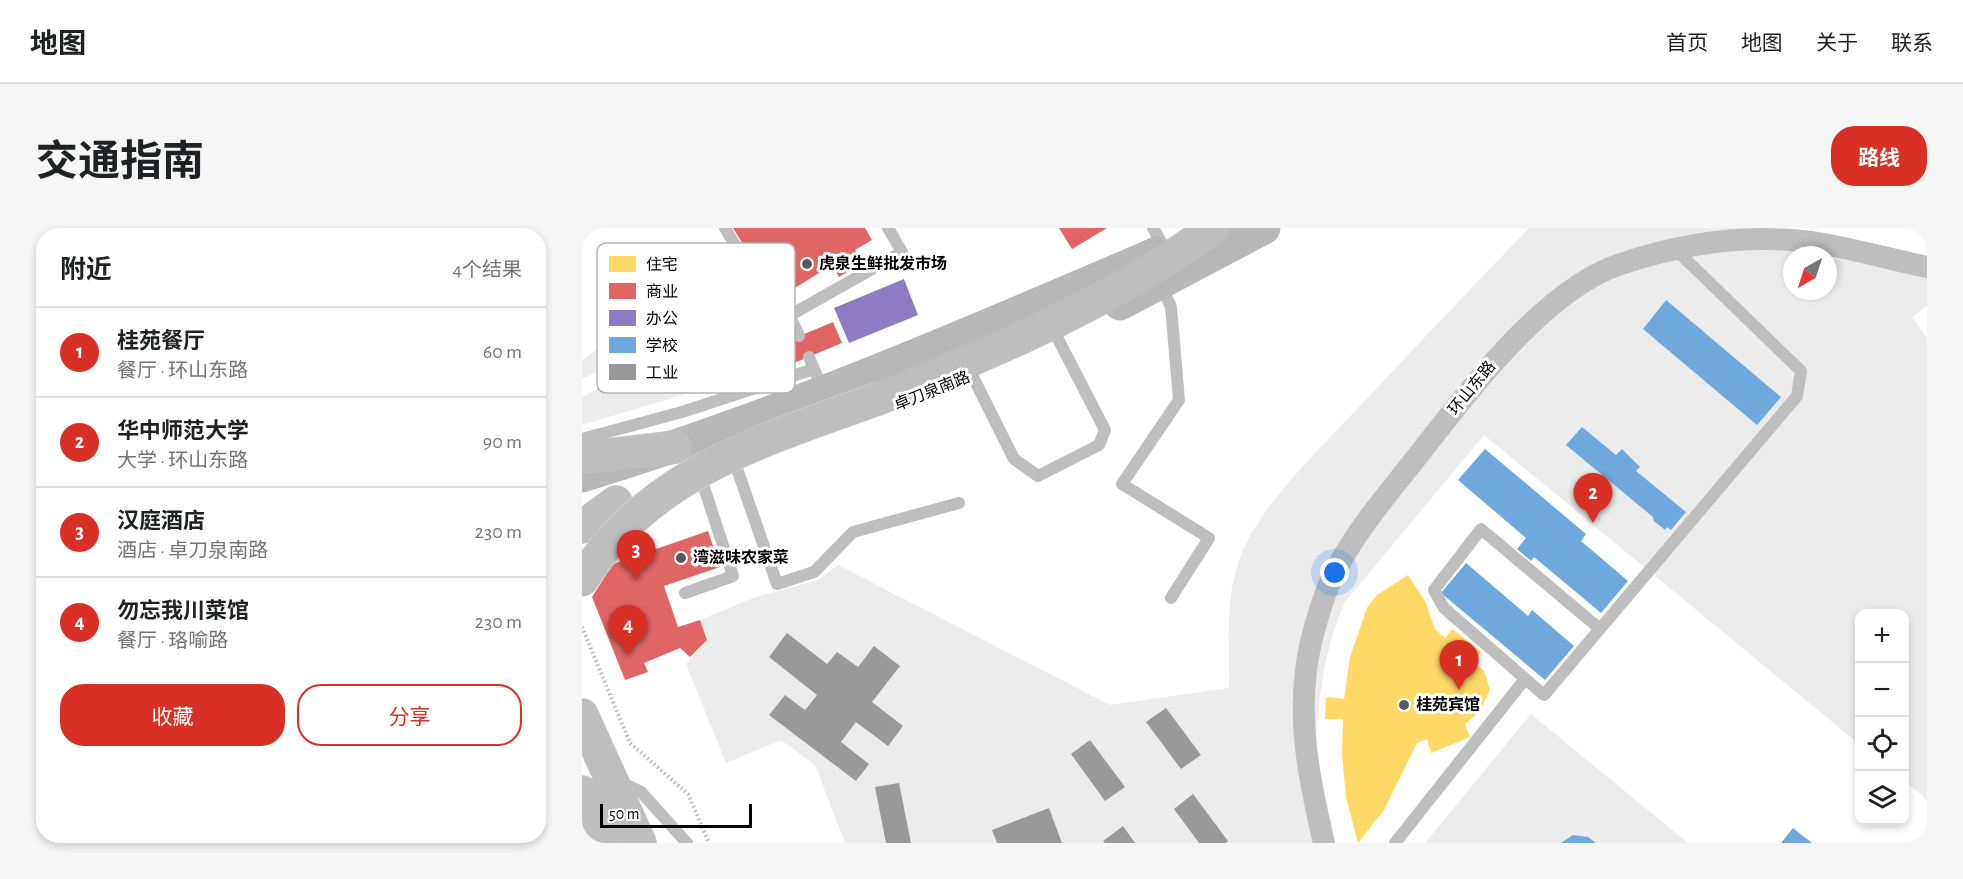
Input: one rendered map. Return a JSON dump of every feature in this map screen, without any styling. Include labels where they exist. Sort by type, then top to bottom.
[{"type":"main road","points":[[795,383],[815,372],[947,343],[1159,239],[1214,228]]},
{"type":"main road","points":[[582,580],[621,528],[677,482],[715,461],[750,446],[880,398],[965,363],[1085,306],[1169,260],[1214,228]]},
{"type":"main road","name":"卓刀泉南路","points":[[582,511],[735,464],[869,416],[972,375],[1057,337],[1264,228]]},
{"type":"main road","points":[[582,476],[676,447],[776,393]]},
{"type":"main road","points":[[582,458],[676,447]]},
{"type":"main road","points":[[582,527],[616,502]]},
{"type":"main road","points":[[582,715],[598,779],[640,843]]},
{"type":"main road","points":[[582,792],[605,843]]},
{"type":"street","name":"环山东路","points":[[1324,843],[1310,782],[1302,711],[1304,683],[1322,603],[1335,571],[1350,544],[1481,376],[1521,334],[1577,288],[1619,264],[1720,240],[1778,240],[1813,243],[1927,267]]},
{"type":"lane","points":[[725,228],[734,243]]},
{"type":"lane","points":[[795,312],[902,252],[888,228]]},
{"type":"lane","points":[[1600,629],[1481,529],[1434,590],[1444,608],[1544,695],[1600,629],[1797,396],[1802,371],[1675,249]]},
{"type":"lane","points":[[1160,283],[1171,307],[1179,400],[1122,484],[1209,538],[1171,598]]},
{"type":"lane","points":[[795,327],[799,336]]},
{"type":"lane","points":[[972,375],[1014,459],[1038,476],[1099,445],[1105,430],[1057,337]]},
{"type":"lane","points":[[795,378],[815,372]]},
{"type":"lane","points":[[582,438],[745,393]]},
{"type":"lane","points":[[735,464],[777,584],[814,572],[853,532],[959,503]]},
{"type":"lane","points":[[685,593],[733,576],[700,475]]},
{"type":"lane","points":[[1395,843],[1525,678]]},
{"type":"lane","points":[[598,779],[641,792],[678,830],[687,843]]},
{"type":"path","points":[[582,627],[630,743],[688,794],[709,843]]},
{"type":"shaded area","points":[[1529,228],[1774,228],[1801,246],[1783,246],[1783,300],[1837,300],[1837,258],[1927,273],[1927,306],[1912,317],[1927,338],[1927,800],[1909,784],[1909,609],[1855,609],[1855,741],[1484,435],[1345,602],[1334,629],[1321,689],[1315,752],[1314,843],[845,843],[815,765],[781,740],[726,763],[686,664],[707,640],[700,620],[753,598],[818,580],[838,565],[1110,705],[1229,688],[1230,607],[1240,558],[1261,519],[1308,460]]},
{"type":"shaded area","points":[[597,349],[597,372],[582,379],[582,360]]},
{"type":"shaded area","points":[[597,389],[597,393],[689,393],[582,425],[582,397]]},
{"type":"shaded area","points":[[1531,714],[1688,843],[1425,843]]},
{"type":"building: 住宅","name":"桂苑宾馆","points":[[1408,575],[1425,601],[1435,629],[1445,638],[1452,629],[1481,652],[1473,662],[1484,671],[1490,690],[1480,711],[1465,724],[1470,737],[1431,753],[1427,739],[1417,743],[1384,810],[1358,843],[1346,797],[1342,755],[1343,719],[1325,719],[1326,697],[1344,699],[1350,657],[1367,608],[1377,595]]},
{"type":"building: 商业","name":"虎泉生鲜批发市场","points":[[733,228],[865,228],[872,240],[855,250],[863,262],[839,277],[832,265],[795,288],[795,243],[742,243]]},
{"type":"building: 商业","points":[[1059,228],[1107,228],[1072,249]]},
{"type":"building: 商业","points":[[833,322],[842,343],[795,363],[795,338]]},
{"type":"building: 商业","points":[[708,531],[720,567],[664,586],[678,627],[700,620],[707,640],[690,657],[680,648],[644,663],[648,672],[625,680],[592,597],[613,564]]},
{"type":"building: 办公","points":[[904,279],[918,315],[849,343],[834,308]]},
{"type":"building: 学校","points":[[1666,300],[1781,397],[1757,425],[1643,329]]},
{"type":"building: 学校","points":[[1582,427],[1616,455],[1622,449],[1640,467],[1636,471],[1686,512],[1671,530],[1667,527],[1665,530],[1654,521],[1653,517],[1566,445]]},
{"type":"building: 学校","points":[[1485,449],[1586,534],[1581,541],[1628,581],[1601,613],[1534,557],[1531,561],[1517,549],[1526,538],[1458,480]]},
{"type":"building: 学校","points":[[1466,563],[1528,616],[1532,610],[1574,646],[1545,680],[1441,593]]},
{"type":"building: 学校","points":[[1793,828],[1812,843],[1781,843]]},
{"type":"building: 学校","points":[[1573,835],[1588,837],[1596,843],[1561,843]]},
{"type":"building: 工业","points":[[787,633],[827,664],[837,652],[858,667],[874,646],[900,666],[872,702],[903,726],[888,746],[856,722],[841,742],[869,764],[856,781],[769,715],[785,695],[805,710],[817,695],[769,657]]},
{"type":"building: 工业","points":[[1166,708],[1201,755],[1181,769],[1146,722]]},
{"type":"building: 工业","points":[[1090,740],[1125,787],[1105,801],[1071,754]]},
{"type":"building: 工业","points":[[899,783],[911,843],[886,843],[875,787]]},
{"type":"building: 工业","points":[[1193,794],[1228,841],[1226,843],[1199,843],[1174,809]]},
{"type":"building: 工业","points":[[1049,808],[1062,843],[997,843],[992,830]]},
{"type":"building: 工业","points":[[1123,826],[1135,843],[1105,843],[1103,841]]},
{"type":"place","name":"虎泉生鲜批发市场","points":[[807,264]]},
{"type":"place","name":"华中师范大学","points":[[1593,523]]},
{"type":"place","name":"湾滋味农家菜","points":[[681,558]]},
{"type":"place","name":"汉庭酒店","points":[[636,580]]},
{"type":"place","name":"勿忘我川菜馆","points":[[628,655]]},
{"type":"place","name":"桂苑餐厅","points":[[1459,690]]},
{"type":"place","name":"桂苑宾馆","points":[[1404,705]]}]
